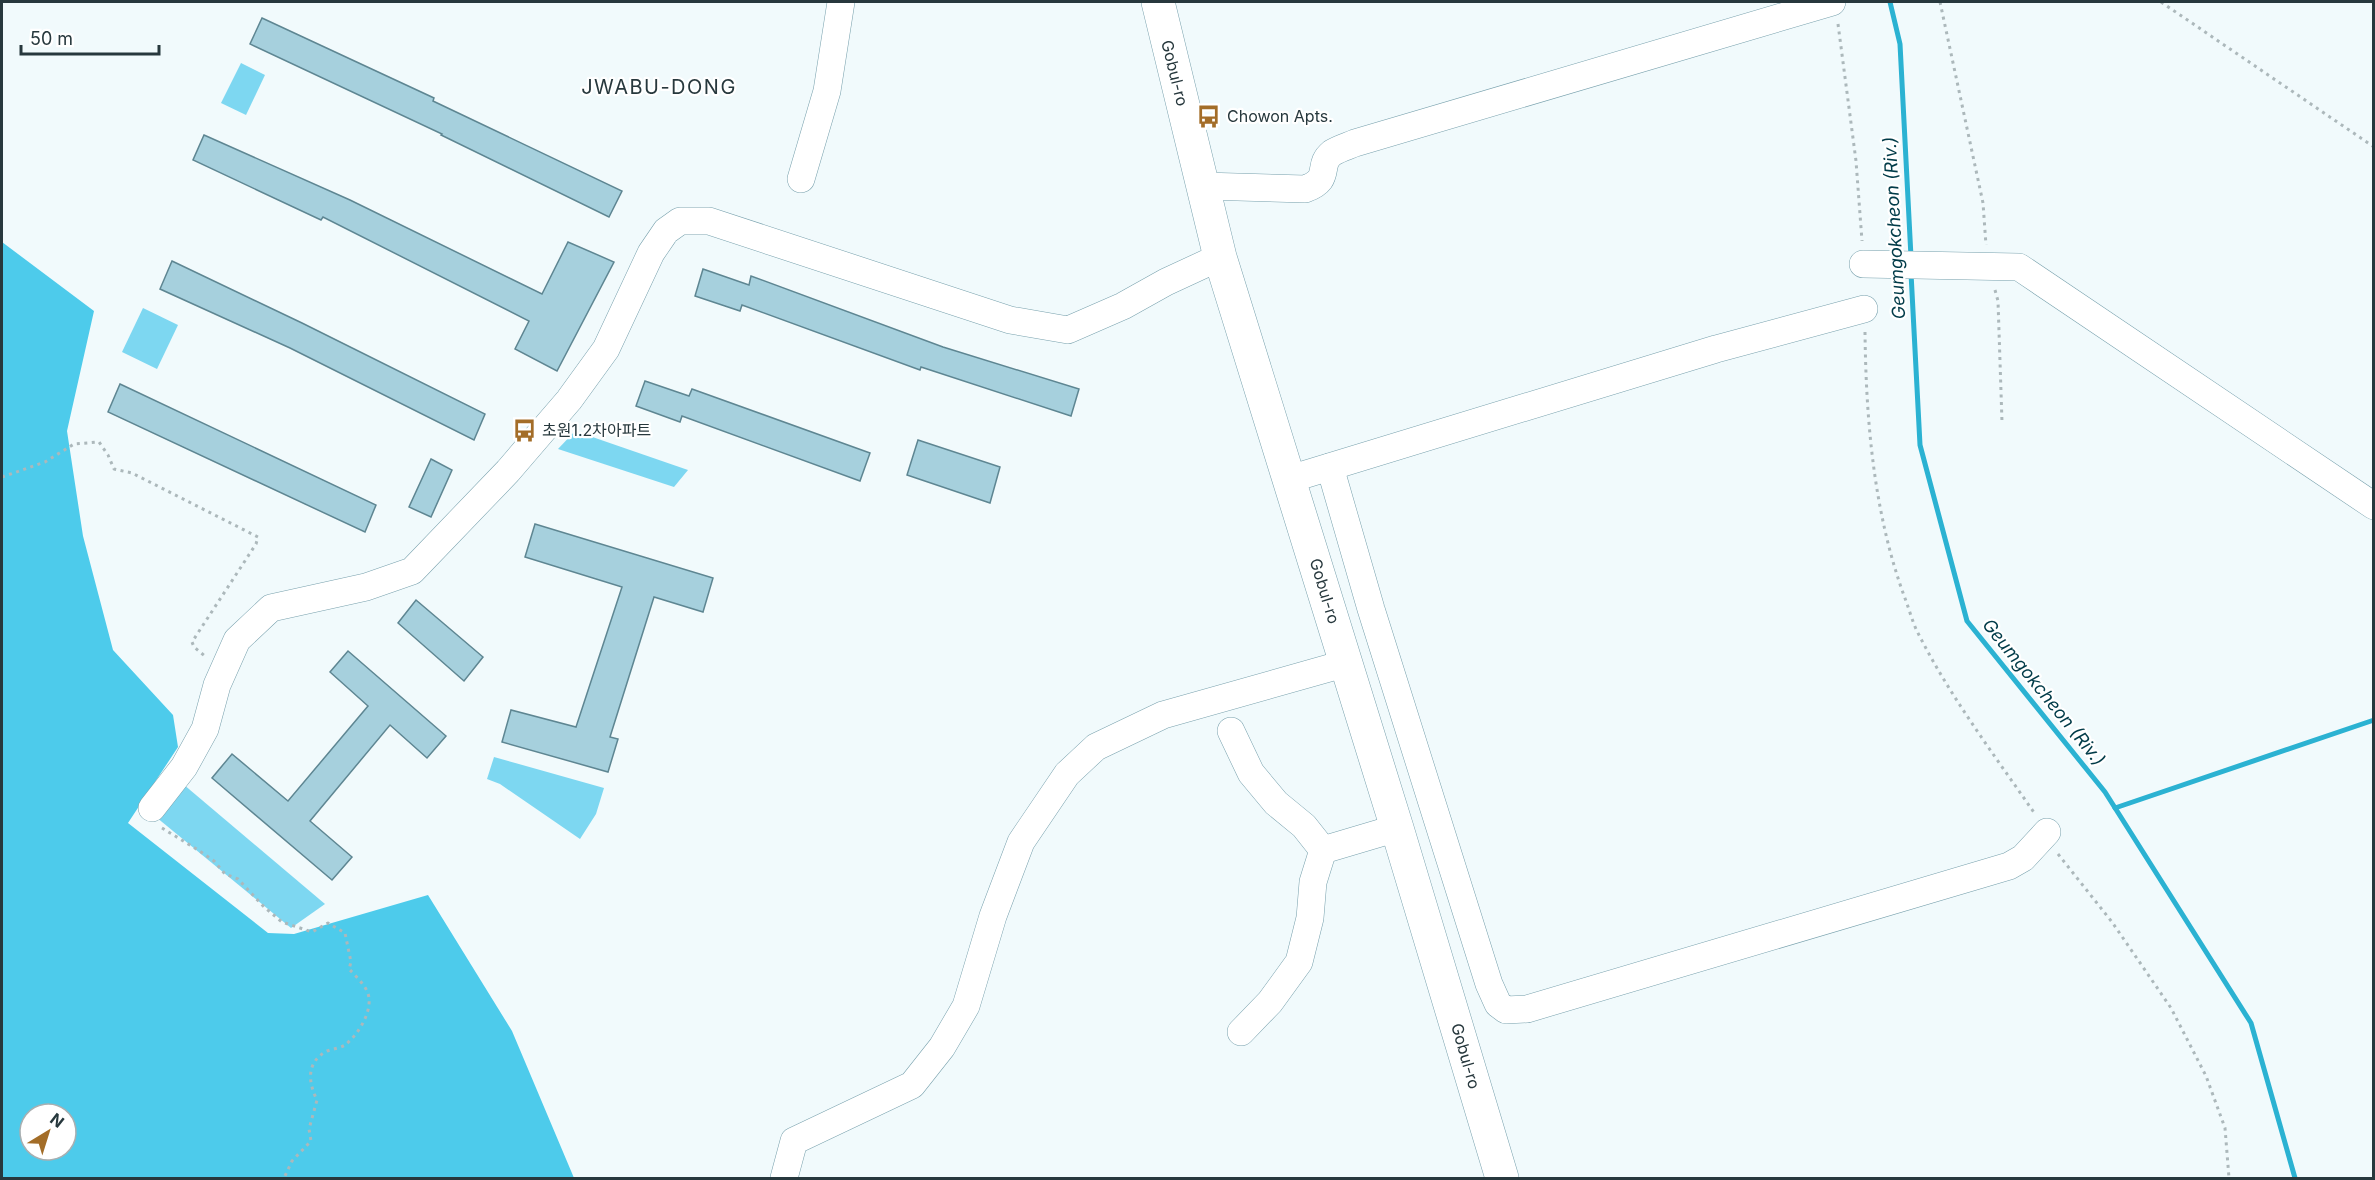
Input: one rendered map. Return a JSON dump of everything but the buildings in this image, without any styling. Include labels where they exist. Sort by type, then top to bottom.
[{"type":"main road","name":"Gobul-ro","points":[[1158,2],[1220,257],[1347,663],[1502,1179]]},
{"type":"street","points":[[801,179],[827,91],[841,2]]},
{"type":"street","points":[[1203,186],[1305,189],[1317,185],[1322,179],[1326,161],[1332,153],[1355,143],[1835,12]]},
{"type":"street","points":[[152,808],[184,767],[205,729],[223,672],[237,640],[271,608],[366,587],[412,571],[508,471],[569,400],[606,349],[651,253],[666,231],[680,221],[709,221],[1010,320],[1068,330],[1124,306],[1166,282],[1220,257]]},
{"type":"street","points":[[1863,264],[2019,267],[2373,506]]},
{"type":"street","points":[[1290,479],[1716,349],[1864,309]]},
{"type":"street","points":[[1330,467],[1371,609],[1489,984],[1498,1004],[1506,1010],[1527,1009],[2009,866],[2024,858],[2047,832]]},
{"type":"street","points":[[784,1179],[794,1141],[853,1111],[912,1085],[942,1047],[966,1006],[993,916],[1021,842],[1068,774],[1096,747],[1163,715],[1347,663]]},
{"type":"street","points":[[1231,731],[1251,773],[1276,803],[1304,826],[1323,850]]},
{"type":"street","points":[[1323,850],[1397,828]]},
{"type":"street","points":[[1241,1032],[1270,1002],[1299,962],[1310,918],[1313,882],[1323,850]]},
{"type":"path","points":[[1940,2],[1983,203],[1988,267],[1998,301],[2002,422]]},
{"type":"path","points":[[2161,2],[2373,147]]},
{"type":"path","points":[[1835,12],[1856,161],[1863,264]]},
{"type":"path","points":[[1864,309],[1865,370],[1877,497],[1896,575],[1918,633],[1960,706],[2047,832],[2059,855],[2112,922],[2171,1008],[2206,1076],[2224,1128],[2229,1179]]},
{"type":"path","points":[[2,477],[45,462],[74,444],[99,442],[114,470],[132,473],[258,537],[256,544],[192,642],[194,647],[223,672]]},
{"type":"path","points":[[152,808],[149,812],[157,825],[214,861],[225,874],[238,879],[264,907],[282,922],[312,932],[328,923],[345,933],[351,962],[349,969],[367,991],[369,1004],[358,1031],[344,1046],[322,1054],[313,1064],[309,1084],[317,1100],[309,1129],[311,1141],[292,1161],[284,1179]]},
{"type":"shaded area","points":[[241,63],[265,75],[246,115],[221,103]]},
{"type":"shaded area","points":[[2,242],[94,311],[67,431],[83,536],[113,650],[173,715],[178,747],[128,823],[268,933],[294,934],[428,895],[512,1031],[574,1178],[2,1178]]},
{"type":"shaded area","points":[[143,308],[178,325],[157,369],[122,352]]},
{"type":"shaded area","points":[[575,431],[688,470],[674,487],[558,449]]},
{"type":"shaded area","points":[[494,757],[604,788],[596,814],[580,839],[500,784],[487,779]]},
{"type":"shaded area","points":[[183,784],[325,904],[291,928],[156,817]]},
{"type":"waterway","name":"Geumgokcheon (Riv.)","points":[[1890,2],[1900,44],[1911,257]]},
{"type":"waterway","name":"Geumgokcheon (Riv.)","points":[[1911,273],[1920,445],[1967,621],[2105,792],[2251,1023],[2295,1178]]},
{"type":"waterway","points":[[2115,808],[2374,720]]},
{"type":"place","name":"Chowon Apts.","points":[[1209,116]]},
{"type":"place","name":"초원1.2차아파트","points":[[524,430]]},
{"type":"district","name":"JWABU-DONG","points":[[659,87]]}]
